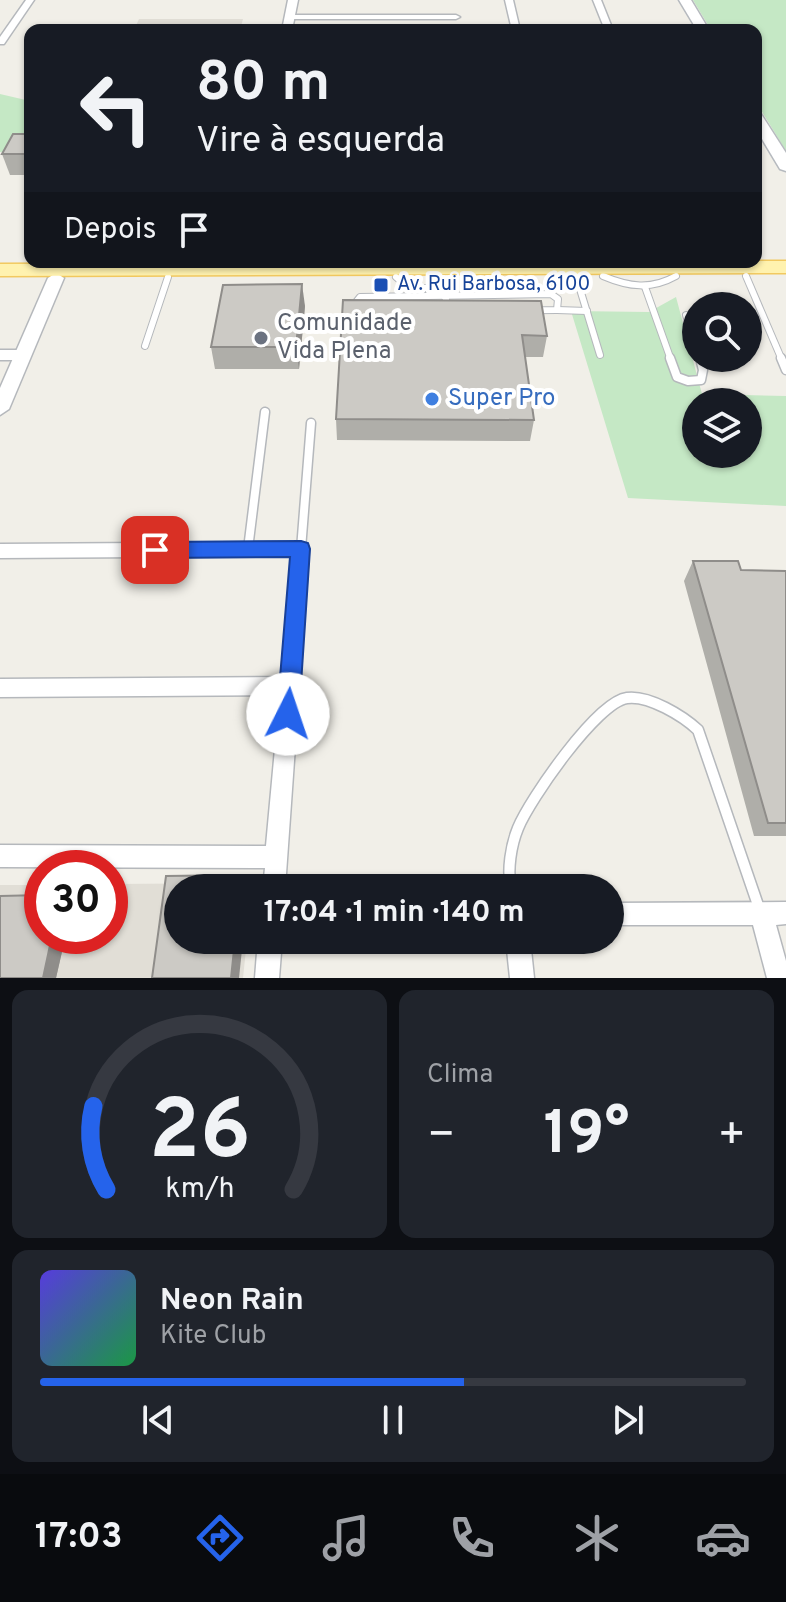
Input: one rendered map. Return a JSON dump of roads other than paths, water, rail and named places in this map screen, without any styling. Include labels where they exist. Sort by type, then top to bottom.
[{"type":"main road","points":[[685,0],[699,24]]},
{"type":"main road","points":[[763,141],[786,166]]},
{"type":"main road","points":[[762,266],[786,267]]},
{"type":"main road","points":[[0,271],[84,268]]},
{"type":"main road","points":[[208,268],[396,277],[552,268]]},
{"type":"main road","points":[[0,271],[56,278],[168,277],[265,268]]},
{"type":"main road","points":[[573,268],[603,276],[786,276]]},
{"type":"street","points":[[1,42],[30,0]]},
{"type":"street","points":[[288,24],[293,0]]},
{"type":"street","points":[[509,0],[515,24]]},
{"type":"street","points":[[597,0],[607,24]]},
{"type":"street","points":[[290,17],[456,17]]},
{"type":"street","points":[[0,409],[56,278]]},
{"type":"street","points":[[0,355],[23,355]]},
{"type":"street","points":[[0,551],[301,549],[275,874]]},
{"type":"street","points":[[0,688],[290,686]]},
{"type":"street","points":[[0,856],[277,857]]},
{"type":"street","points":[[761,913],[779,978]]},
{"type":"street","points":[[624,914],[786,913]]},
{"type":"street","points":[[267,978],[269,954]]},
{"type":"street","points":[[519,954],[522,978]]},
{"type":"lane","points":[[569,268],[600,355]]},
{"type":"lane","points":[[603,276],[627,286],[645,287],[660,286],[676,276]]},
{"type":"lane","points":[[746,276],[786,370]]},
{"type":"lane","points":[[145,346],[168,277]]},
{"type":"lane","points":[[396,277],[406,287],[439,288],[445,296],[449,312]]},
{"type":"lane","points":[[645,287],[677,377],[688,381],[701,380],[703,372]]},
{"type":"lane","points":[[557,310],[558,299],[551,294],[360,297],[356,302],[358,308],[365,312],[587,311]]},
{"type":"lane","points":[[248,549],[265,412]]},
{"type":"lane","points":[[301,549],[311,423]]},
{"type":"lane","points":[[508,874],[517,830],[535,794],[607,705],[629,697],[677,711],[698,730],[761,913]]},
{"type":"place","name":"Av. Rui Barbosa, 6100","points":[[381,285]]},
{"type":"place","name":"Comunidade Vida Plena","points":[[261,338]]},
{"type":"place","name":"Super Pro","points":[[432,399]]}]
